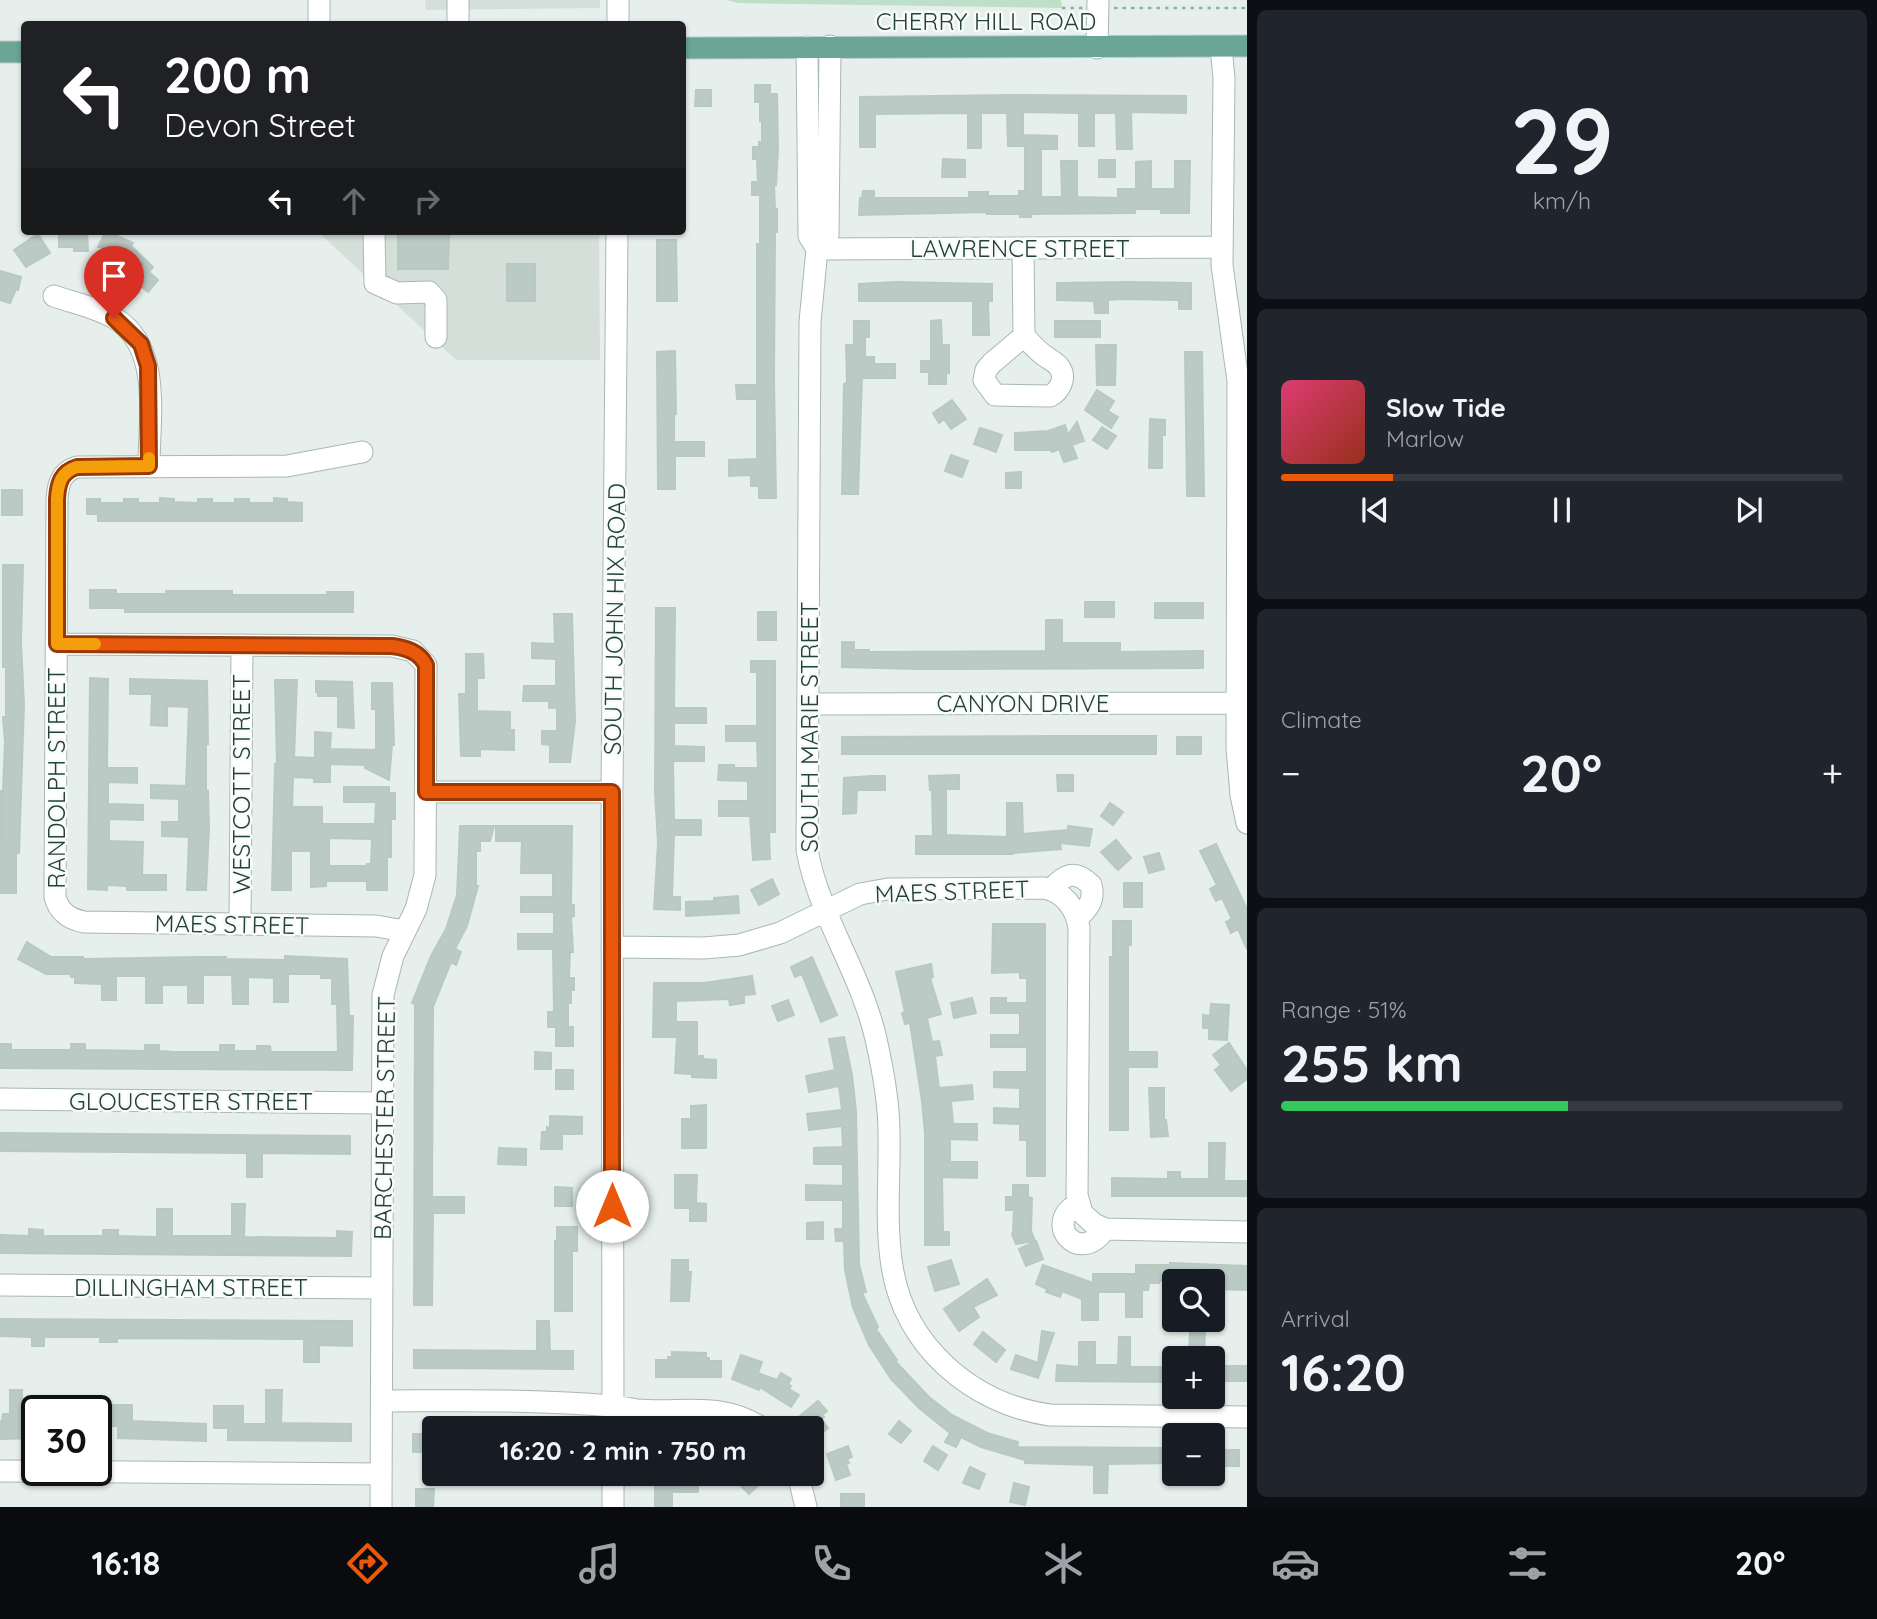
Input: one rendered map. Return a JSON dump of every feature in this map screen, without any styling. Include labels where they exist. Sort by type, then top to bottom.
[{"type":"main road","name":"CHERRY HILL ROAD","points":[[686,48],[1247,47]]},
{"type":"main road","points":[[0,52],[21,52]]},
{"type":"street","points":[[319,0],[319,21]]},
{"type":"street","points":[[458,0],[458,21]]},
{"type":"street","points":[[618,0],[618,21]]},
{"type":"street","points":[[1097,48],[1098,4]]},
{"type":"street","name":"SOUTH MARIE STREET","points":[[830,46],[828,236],[817,249],[810,322],[807,850],[811,871],[825,910],[865,1000],[882,1066],[889,1130],[890,1246],[896,1284],[911,1321],[934,1354],[971,1387],[995,1400],[1036,1413],[1063,1416],[1247,1417]]},
{"type":"street","name":"SOUTH MARIE STREET","points":[[807,47],[809,236],[817,249]]},
{"type":"street","points":[[1221,47],[1224,78],[1222,247],[1238,381],[1238,772],[1247,823]]},
{"type":"street","points":[[374,235],[375,283],[397,293],[429,292],[436,300],[436,337]]},
{"type":"street","name":"SOUTH JOHN HIX ROAD","points":[[613,1416],[612,792],[617,235]]},
{"type":"street","name":"LAWRENCE STREET","points":[[817,249],[1222,247]]},
{"type":"street","points":[[1023,248],[1024,336]]},
{"type":"street","points":[[54,296],[114,318],[141,344],[148,366],[149,466],[287,466],[362,452]]},
{"type":"street","name":"RANDOLPH STREET","points":[[62,911],[58,906],[55,888],[57,499],[60,480],[63,475],[77,467],[149,466]]},
{"type":"street","points":[[57,644],[242,645]]},
{"type":"street","name":"BARCHESTER STREET","points":[[242,645],[392,646],[404,648],[419,656],[427,671],[425,875],[421,896],[393,956],[383,995],[381,1507]]},
{"type":"street","name":"WESTCOTT STREET","points":[[240,924],[242,645]]},
{"type":"street","name":"CANYON DRIVE","points":[[809,704],[1237,703]]},
{"type":"street","points":[[426,792],[612,792]]},
{"type":"street","name":"MAES STREET","points":[[612,947],[704,948],[739,945],[780,933],[860,894],[888,889],[1051,890],[1066,899],[1077,918],[1079,1204],[1087,1219],[1105,1229],[1247,1232]]},
{"type":"street","name":"MAES STREET","points":[[62,911],[69,917],[84,922],[376,926],[405,931]]},
{"type":"street","name":"GLOUCESTER STREET","points":[[0,1099],[382,1103]]},
{"type":"street","name":"DILLINGHAM STREET","points":[[0,1285],[382,1288]]},
{"type":"street","points":[[382,1401],[613,1406],[637,1410],[717,1410],[736,1416]]},
{"type":"street","points":[[0,1471],[381,1474]]},
{"type":"street","points":[[613,1486],[613,1507]]},
{"type":"street","points":[[801,1486],[806,1507]]},
{"type":"path","points":[[1062,8],[1098,4],[1247,8]]},
{"type":"shaded area","points":[[425,0],[600,0],[600,8],[426,10]]},
{"type":"shaded area","points":[[321,235],[599,235],[600,360],[456,360]]},
{"type":"green space","points":[[727,0],[1061,0],[1062,8],[737,3]]},
{"type":"building","points":[[755,85],[770,85],[770,94],[777,94],[778,150],[774,185],[777,209],[774,380],[776,498],[759,498],[759,486],[751,486],[751,475],[729,476],[729,460],[757,459],[757,399],[737,399],[736,385],[757,385],[757,244],[760,244],[760,195],[752,195],[752,182],[758,182],[757,159],[753,159],[753,147],[759,147],[759,142],[762,143],[762,121],[760,102],[755,102]]},
{"type":"building","points":[[696,90],[711,90],[711,106],[695,106]]},
{"type":"building","points":[[1186,96],[1186,113],[1131,112],[1132,149],[1117,149],[1116,113],[1094,113],[1094,146],[1079,146],[1079,113],[1023,112],[1023,135],[1057,136],[1057,149],[1041,149],[1041,197],[1062,197],[1061,161],[1077,161],[1077,197],[1118,198],[1118,189],[1136,189],[1136,162],[1151,161],[1151,189],[1175,189],[1175,161],[1190,161],[1189,213],[1135,209],[1135,213],[1031,214],[1031,217],[987,212],[859,215],[863,191],[874,191],[874,198],[969,198],[969,192],[988,192],[988,196],[1019,196],[1019,191],[1025,191],[1025,146],[1008,146],[1007,113],[981,113],[981,148],[968,148],[968,113],[875,114],[875,147],[860,147],[860,97]]},
{"type":"building","points":[[943,159],[965,160],[965,177],[942,177]]},
{"type":"building","points":[[1099,160],[1115,160],[1115,177],[1099,177]]},
{"type":"building","points":[[39,235],[50,253],[26,267],[14,250]]},
{"type":"building","points":[[59,235],[87,235],[88,251],[59,247]]},
{"type":"building","points":[[104,235],[115,235],[133,243],[131,246],[153,267],[149,272],[158,280],[148,292],[138,283],[141,279],[130,269],[109,259],[113,250],[98,247]]},
{"type":"building","points":[[398,235],[449,235],[448,269],[398,269]]},
{"type":"building","points":[[657,240],[676,240],[677,301],[657,301]]},
{"type":"building","points":[[507,264],[535,264],[535,301],[507,301]]},
{"type":"building","points":[[0,271],[21,277],[18,290],[16,289],[10,303],[0,300]]},
{"type":"building","points":[[1057,283],[1191,283],[1191,309],[1179,309],[1179,300],[1119,299],[1108,300],[1108,313],[1095,313],[1094,301],[1057,300]]},
{"type":"building","points":[[859,284],[992,284],[992,301],[988,301],[989,335],[973,335],[973,301],[859,301]]},
{"type":"building","points":[[941,320],[942,345],[949,345],[949,373],[946,373],[946,384],[929,384],[929,372],[921,372],[921,361],[931,361],[931,321]]},
{"type":"building","points":[[854,321],[869,321],[869,337],[865,337],[865,357],[874,357],[874,364],[895,364],[895,378],[862,378],[858,494],[842,494],[846,345],[854,345]]},
{"type":"building","points":[[1055,321],[1100,321],[1100,337],[1055,337]]},
{"type":"building","points":[[1096,345],[1116,345],[1115,385],[1097,385]]},
{"type":"building","points":[[675,351],[674,442],[704,442],[704,456],[675,456],[675,489],[658,489],[657,352]]},
{"type":"building","points":[[1185,352],[1202,352],[1204,496],[1187,496]]},
{"type":"building","points":[[1097,390],[1114,401],[1108,411],[1118,417],[1111,428],[1085,410]]},
{"type":"building","points":[[952,400],[966,419],[951,429],[944,419],[939,423],[933,413]]},
{"type":"building","points":[[1150,419],[1165,420],[1162,468],[1149,468]]},
{"type":"building","points":[[1077,422],[1084,441],[1072,445],[1077,458],[1064,462],[1059,449],[1052,452],[1015,450],[1015,433],[1048,431],[1065,425],[1068,435]]},
{"type":"building","points":[[1102,427],[1116,436],[1107,449],[1093,440]]},
{"type":"building","points":[[980,428],[1002,435],[996,452],[974,444]]},
{"type":"building","points":[[951,455],[968,461],[962,477],[945,471]]},
{"type":"building","points":[[1021,472],[1021,488],[1006,488],[1006,473]]},
{"type":"building","points":[[2,490],[22,490],[22,515],[2,515]]},
{"type":"building","points":[[160,498],[174,499],[174,502],[198,503],[198,499],[212,499],[212,503],[235,503],[235,499],[249,499],[249,503],[274,503],[274,498],[287,499],[287,502],[302,503],[302,521],[98,521],[98,514],[87,514],[87,499],[100,499],[100,503],[124,503],[124,499],[138,499],[138,503],[160,503]]},
{"type":"building","points":[[3,565],[23,565],[21,642],[24,705],[16,893],[0,893],[1,791],[5,742],[3,717],[6,717]]},
{"type":"building","points":[[90,590],[116,590],[116,594],[232,591],[232,595],[327,595],[327,592],[353,592],[353,612],[125,612],[125,608],[90,608]]},
{"type":"building","points":[[1085,602],[1114,602],[1114,617],[1085,617]]},
{"type":"building","points":[[1155,603],[1203,603],[1203,618],[1155,618]]},
{"type":"building","points":[[656,608],[675,608],[674,708],[706,708],[706,723],[674,723],[674,746],[704,747],[704,761],[673,761],[674,820],[701,820],[701,835],[674,835],[672,897],[680,897],[680,910],[654,909],[658,843],[655,792]]},
{"type":"building","points":[[758,612],[776,612],[776,640],[758,640]]},
{"type":"building","points":[[554,614],[572,614],[575,721],[570,762],[550,762],[550,745],[542,744],[542,731],[557,731],[557,708],[549,708],[549,701],[523,701],[524,686],[556,686],[556,659],[532,658],[532,643],[555,644]]},
{"type":"building","points":[[1046,620],[1062,620],[1062,643],[1120,643],[1120,652],[1203,651],[1203,668],[842,667],[842,642],[854,642],[854,650],[869,652],[1046,651]]},
{"type":"building","points":[[466,654],[483,654],[484,678],[477,678],[477,711],[510,712],[514,750],[480,749],[480,756],[461,756],[459,694],[466,694]]},
{"type":"building","points":[[751,661],[775,661],[775,832],[769,832],[770,859],[753,860],[750,816],[719,816],[719,801],[748,801],[748,781],[718,780],[719,765],[758,768],[757,741],[726,741],[726,726],[757,726],[757,672],[751,672]]},
{"type":"building","points":[[90,678],[108,679],[107,768],[137,768],[137,783],[108,782],[108,804],[143,805],[143,820],[109,819],[109,841],[143,842],[142,875],[166,875],[166,890],[127,890],[127,886],[107,885],[107,890],[88,889]]},
{"type":"building","points":[[130,679],[207,681],[206,790],[209,828],[206,890],[187,890],[189,837],[162,836],[162,822],[179,822],[179,799],[151,798],[151,785],[186,786],[189,707],[167,706],[167,726],[151,725],[152,694],[130,694]]},
{"type":"building","points":[[275,680],[297,680],[294,757],[315,758],[315,732],[331,733],[330,749],[376,750],[376,709],[372,709],[372,683],[392,683],[394,745],[389,780],[365,768],[365,765],[330,764],[330,782],[314,782],[314,778],[293,777],[292,807],[322,807],[322,824],[375,824],[376,802],[344,802],[344,787],[389,787],[389,793],[395,793],[395,819],[391,819],[391,857],[387,857],[387,890],[367,890],[367,881],[326,881],[326,886],[311,887],[311,851],[291,851],[291,890],[272,890],[277,764]],"holes":[[[329,838],[372,839],[371,864],[329,866]]]},
{"type":"building","points":[[316,681],[352,682],[354,728],[338,727],[338,696],[318,696]]},
{"type":"building","points":[[1156,736],[1156,754],[842,754],[842,737]]},
{"type":"building","points":[[1177,737],[1201,737],[1201,754],[1177,754]]},
{"type":"building","points":[[959,775],[959,789],[946,789],[946,835],[1007,837],[1007,803],[1022,803],[1023,834],[1068,830],[1068,826],[1092,829],[1089,846],[1060,843],[1061,849],[1013,854],[916,854],[916,836],[933,836],[929,776]]},
{"type":"building","points":[[1057,775],[1073,775],[1073,791],[1058,791]]},
{"type":"building","points":[[885,776],[885,790],[857,790],[856,813],[843,814],[844,778]]},
{"type":"building","points":[[1110,803],[1123,812],[1113,825],[1101,816]]},
{"type":"building","points":[[460,826],[494,826],[490,841],[480,841],[480,851],[476,851],[478,886],[467,926],[455,949],[461,952],[456,965],[451,962],[433,1007],[432,1197],[464,1197],[464,1213],[433,1213],[432,1305],[414,1305],[415,1004],[412,1003],[431,956],[446,929],[457,895]]},
{"type":"building","points":[[496,826],[572,826],[571,905],[574,905],[574,916],[571,917],[573,952],[570,952],[569,978],[574,978],[574,990],[571,990],[571,1003],[568,1003],[568,1027],[573,1027],[573,1046],[556,1046],[556,1027],[548,1027],[548,1012],[554,1012],[553,949],[518,949],[518,934],[554,934],[554,912],[521,912],[521,897],[553,897],[553,873],[521,873],[522,841],[496,841]]},
{"type":"building","points":[[1116,840],[1131,858],[1118,870],[1101,852]]},
{"type":"building","points":[[1216,844],[1247,909],[1247,949],[1238,929],[1231,933],[1226,922],[1232,919],[1222,898],[1216,901],[1210,889],[1217,885],[1200,851]]},
{"type":"building","points":[[1159,853],[1164,869],[1149,873],[1144,857]]},
{"type":"building","points":[[772,879],[779,894],[759,905],[751,890]]},
{"type":"building","points":[[1124,883],[1142,883],[1142,907],[1124,907]]},
{"type":"building","points":[[738,896],[739,913],[686,916],[686,902],[714,901],[714,898]]},
{"type":"building","points":[[1113,921],[1131,921],[1131,945],[1128,945],[1128,1052],[1157,1052],[1157,1067],[1128,1067],[1128,1130],[1110,1130],[1110,957],[1113,957]]},
{"type":"building","points":[[993,924],[1045,924],[1045,1176],[1027,1176],[1027,1140],[1020,1140],[1020,1124],[994,1123],[994,1108],[1020,1109],[1020,1088],[994,1087],[994,1072],[1027,1072],[1027,1047],[991,1047],[991,1035],[1020,1035],[1020,1013],[991,1013],[991,998],[1006,998],[1006,1003],[1027,1003],[1027,978],[1020,978],[1020,972],[992,973]]},
{"type":"building","points":[[27,942],[51,957],[83,959],[226,957],[225,959],[285,960],[285,956],[347,959],[349,1016],[353,1016],[352,1070],[0,1068],[0,1044],[11,1044],[11,1050],[71,1050],[71,1044],[85,1044],[85,1050],[145,1051],[145,1045],[159,1045],[159,1051],[220,1052],[220,1045],[234,1045],[234,1051],[257,1051],[257,1046],[270,1046],[271,1052],[338,1052],[337,1004],[332,1004],[332,978],[321,978],[321,974],[288,974],[288,1002],[274,1002],[274,978],[248,977],[248,1004],[233,1004],[232,975],[203,975],[203,1003],[188,1003],[188,985],[162,985],[162,1003],[146,1003],[146,976],[116,976],[116,1000],[102,1000],[102,984],[75,983],[75,977],[71,977],[71,974],[46,974],[18,959]]},
{"type":"building","points":[[812,957],[837,1015],[821,1022],[802,974],[795,977],[791,967]]},
{"type":"building","points":[[931,964],[933,977],[930,978],[941,1014],[927,1018],[932,1042],[939,1041],[942,1055],[935,1056],[939,1088],[972,1085],[973,1099],[951,1101],[953,1124],[977,1124],[977,1140],[950,1139],[950,1162],[977,1162],[977,1178],[942,1177],[943,1232],[949,1232],[949,1245],[925,1245],[925,1134],[922,1101],[910,1023],[905,1024],[896,972]]},
{"type":"building","points":[[752,976],[755,994],[744,995],[744,1003],[730,1005],[729,999],[676,1001],[676,1022],[697,1022],[697,1056],[716,1060],[716,1078],[675,1073],[677,1037],[653,1037],[654,983],[704,983]]},
{"type":"building","points":[[972,998],[976,1013],[954,1018],[951,1003]]},
{"type":"building","points":[[788,1000],[794,1015],[778,1021],[772,1006]]},
{"type":"building","points":[[1211,1004],[1229,1005],[1227,1040],[1209,1039],[1209,1028],[1203,1028],[1203,1015],[1210,1016]]},
{"type":"building","points":[[844,1037],[852,1075],[856,1111],[859,1264],[866,1292],[862,1293],[878,1327],[876,1329],[897,1360],[895,1361],[929,1397],[952,1415],[987,1433],[1018,1442],[1017,1447],[1162,1448],[1162,1463],[1108,1464],[1107,1493],[1094,1493],[1094,1465],[1025,1463],[1025,1460],[981,1447],[961,1437],[956,1447],[945,1442],[950,1433],[919,1408],[891,1379],[869,1345],[853,1308],[845,1270],[844,1241],[836,1241],[835,1229],[843,1229],[843,1200],[806,1200],[806,1185],[843,1186],[843,1164],[814,1164],[814,1148],[843,1147],[842,1126],[809,1130],[807,1114],[842,1110],[839,1086],[809,1092],[806,1076],[835,1070],[829,1039]]},
{"type":"building","points":[[1229,1043],[1247,1070],[1247,1079],[1231,1091],[1215,1070],[1221,1065],[1213,1055]]},
{"type":"building","points":[[535,1052],[551,1053],[551,1069],[535,1069]]},
{"type":"building","points":[[556,1070],[573,1070],[573,1089],[556,1089]]},
{"type":"building","points":[[1149,1088],[1164,1088],[1164,1120],[1168,1136],[1151,1137]]},
{"type":"building","points":[[706,1105],[706,1148],[682,1148],[682,1119],[691,1119],[691,1106]]},
{"type":"building","points":[[550,1116],[582,1117],[582,1134],[562,1134],[562,1149],[541,1149],[542,1132],[547,1132],[547,1127],[550,1128]]},
{"type":"building","points":[[0,1133],[350,1136],[350,1154],[262,1153],[262,1177],[247,1177],[247,1153],[0,1151]]},
{"type":"building","points":[[1209,1143],[1225,1143],[1224,1181],[1247,1181],[1247,1196],[1112,1196],[1112,1178],[1168,1179],[1168,1172],[1180,1172],[1180,1179],[1209,1179]]},
{"type":"building","points":[[499,1148],[526,1149],[526,1165],[498,1164]]},
{"type":"building","points":[[675,1175],[697,1175],[696,1203],[706,1204],[706,1221],[690,1221],[690,1208],[675,1208]]},
{"type":"building","points":[[1013,1185],[1028,1185],[1028,1197],[1032,1198],[1031,1231],[1035,1241],[1016,1244],[1012,1234],[1014,1210],[1006,1210],[1006,1197],[1013,1197]]},
{"type":"building","points":[[555,1187],[572,1188],[572,1206],[555,1206]]},
{"type":"building","points":[[232,1204],[245,1204],[244,1237],[337,1238],[337,1231],[352,1232],[351,1256],[0,1253],[0,1235],[29,1236],[29,1229],[43,1230],[43,1236],[103,1236],[103,1230],[118,1230],[118,1236],[157,1237],[157,1209],[172,1209],[172,1236],[232,1236]]},
{"type":"building","points":[[823,1222],[823,1239],[807,1239],[807,1223]]},
{"type":"building","points":[[557,1227],[577,1227],[577,1251],[572,1251],[572,1311],[555,1311]]},
{"type":"building","points":[[1036,1241],[1043,1259],[1026,1266],[1019,1249]]},
{"type":"building","points":[[672,1260],[688,1260],[688,1272],[691,1272],[689,1301],[671,1301]]},
{"type":"building","points":[[951,1260],[959,1284],[935,1291],[928,1267]]},
{"type":"building","points":[[1043,1265],[1093,1283],[1093,1274],[1136,1274],[1136,1265],[1247,1266],[1247,1290],[1225,1289],[1225,1269],[1162,1269],[1162,1281],[1149,1283],[1148,1290],[1142,1290],[1142,1317],[1126,1317],[1126,1292],[1098,1292],[1098,1320],[1082,1320],[1082,1299],[1062,1291],[1060,1297],[1046,1292],[1047,1289],[1036,1284]]},
{"type":"building","points":[[987,1279],[997,1295],[973,1307],[979,1317],[959,1331],[944,1309]]},
{"type":"building","points":[[0,1319],[352,1321],[352,1346],[319,1345],[319,1362],[304,1362],[304,1339],[117,1338],[117,1342],[100,1342],[100,1337],[44,1337],[44,1346],[32,1346],[32,1337],[0,1336]]},
{"type":"building","points":[[537,1321],[549,1321],[550,1351],[573,1351],[573,1369],[414,1368],[414,1350],[537,1351]]},
{"type":"building","points":[[1042,1331],[1054,1333],[1038,1378],[1011,1369],[1016,1355],[1038,1363]]},
{"type":"building","points":[[983,1332],[1005,1350],[996,1362],[974,1344]]},
{"type":"building","points":[[1190,1333],[1205,1333],[1204,1346],[1189,1346]]},
{"type":"building","points":[[1119,1337],[1130,1337],[1130,1367],[1162,1367],[1162,1382],[1056,1381],[1057,1365],[1079,1367],[1079,1342],[1095,1342],[1095,1365],[1118,1365]]},
{"type":"building","points":[[672,1352],[706,1353],[709,1361],[721,1361],[721,1377],[656,1377],[656,1360],[668,1360],[668,1357],[672,1357]]},
{"type":"building","points":[[741,1355],[762,1362],[758,1373],[777,1380],[781,1373],[791,1379],[789,1389],[799,1395],[791,1407],[760,1387],[759,1390],[732,1379]]},
{"type":"building","points":[[1225,1366],[1247,1366],[1247,1381],[1225,1381]]},
{"type":"building","points":[[10,1390],[22,1390],[21,1438],[0,1439],[0,1421],[3,1414],[10,1414]]},
{"type":"building","points":[[266,1390],[282,1390],[281,1423],[351,1424],[351,1441],[228,1440],[228,1428],[214,1428],[214,1406],[243,1406],[243,1424],[266,1424]]},
{"type":"building","points":[[818,1401],[827,1411],[823,1416],[800,1416]]},
{"type":"building","points":[[112,1405],[132,1405],[132,1421],[206,1424],[206,1441],[118,1438],[118,1426],[112,1426]]},
{"type":"building","points":[[899,1421],[911,1431],[901,1443],[889,1434]]},
{"type":"building","points":[[413,1434],[422,1434],[422,1452],[413,1452]]},
{"type":"building","points":[[848,1446],[852,1457],[847,1459],[849,1463],[846,1464],[850,1475],[836,1480],[827,1454]]},
{"type":"building","points":[[933,1446],[947,1455],[938,1470],[924,1461]]},
{"type":"building","points":[[1225,1450],[1239,1450],[1239,1466],[1225,1466]]},
{"type":"building","points":[[970,1467],[985,1474],[979,1489],[963,1483]]},
{"type":"building","points":[[1014,1483],[1029,1487],[1025,1505],[1010,1502]]},
{"type":"building","points":[[655,1486],[698,1486],[698,1492],[672,1492],[672,1507],[655,1507]]},
{"type":"building","points":[[741,1486],[758,1486],[749,1494]]},
{"type":"building","points":[[416,1489],[434,1489],[433,1507],[416,1507]]},
{"type":"building","points":[[841,1494],[864,1494],[864,1507],[841,1507]]},
{"type":"slow traffic","points":[[95,644],[57,644],[57,499],[60,480],[63,475],[77,467],[149,466],[149,458]]},
{"type":"route","points":[[114,318],[141,344],[148,366],[149,466],[77,467],[63,475],[60,480],[57,499],[57,644],[404,648],[413,651],[426,665],[426,792],[612,792],[612,1206]]}]
